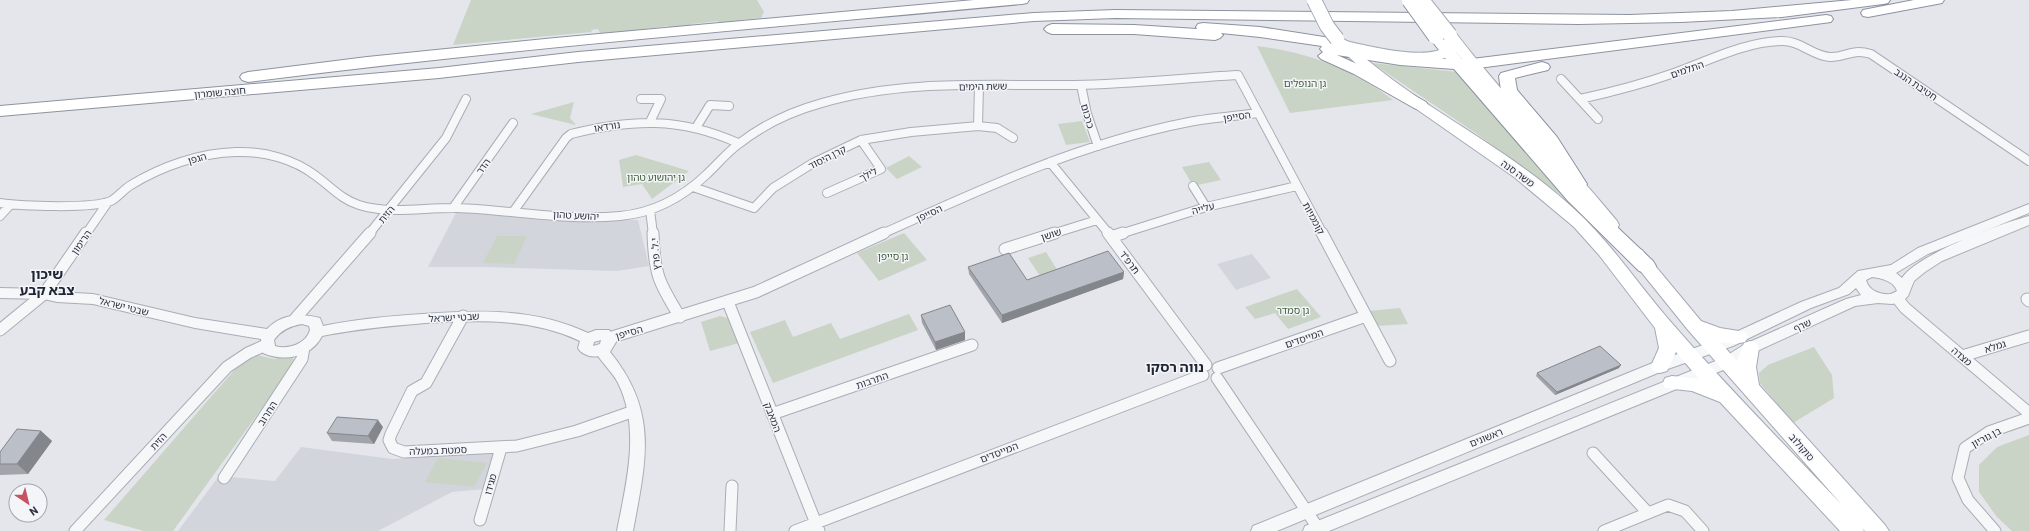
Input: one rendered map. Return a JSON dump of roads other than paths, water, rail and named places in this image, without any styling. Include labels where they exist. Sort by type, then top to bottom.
[{"type":"highway","points":[[248,77],[367,62],[1022,0]]},
{"type":"highway","points":[[1410,0],[1453,49],[1574,197],[1646,266]]},
{"type":"highway","points":[[0,98],[1032,9],[1131,6],[1638,11],[1812,0]]},
{"type":"highway","points":[[439,73],[578,57],[1072,15],[1115,14],[1612,19],[1757,14],[1854,5],[1883,0]]},
{"type":"highway","points":[[1578,184],[1551,141],[1509,91],[1507,76],[1542,66],[1704,40],[1752,30],[1857,15],[1938,0]]},
{"type":"highway","points":[[439,73],[514,70],[1087,25],[1183,26],[1260,32],[1344,46],[1390,60],[1453,49],[1752,30]]},
{"type":"highway","points":[[1023,29],[1155,30],[1344,46]]},
{"type":"highway","points":[[1241,37],[1273,42],[1325,56],[1360,71],[1420,105]]},
{"type":"highway","name":"חוצה שומרון","points":[[0,111],[439,73]]},
{"type":"main road","name":"משה סנה","points":[[1314,0],[1327,26],[1344,46],[1362,63],[1513,169],[1568,212],[1596,241],[1662,324],[1703,370]]},
{"type":"main road","points":[[1422,0],[1453,49],[1578,184],[1694,325],[1728,362]]},
{"type":"main road","points":[[1660,366],[1670,347],[1669,339],[1662,324]]},
{"type":"main road","points":[[1694,325],[1716,335],[1730,337],[1745,342],[1745,369],[1750,388]]},
{"type":"main road","name":"סוקולוב","points":[[1728,362],[1878,531]]},
{"type":"main road","name":"סוקולוב","points":[[1703,370],[1853,531]]},
{"type":"main road","points":[[1672,383],[1693,384],[1708,388],[1729,398]]},
{"type":"street","name":"התלמים","points":[[1580,99],[1631,87],[1758,45],[1780,41],[1794,41]]},
{"type":"street","name":"חטיבת הנגב","points":[[1794,41],[1817,54],[1829,57],[1838,56],[1850,51],[1860,51],[1871,54],[2029,161]]},
{"type":"street","name":"ששת הימים","points":[[738,143],[766,127],[802,111],[842,98],[886,90],[979,86],[1081,85],[1238,75]]},
{"type":"street","name":"קוממיות","points":[[1238,75],[1390,361]]},
{"type":"street","points":[[1561,79],[1598,120]]},
{"type":"street","name":"כרכום","points":[[1081,85],[1087,114],[1098,146]]},
{"type":"street","points":[[978,126],[979,86]]},
{"type":"street","name":"הזית","points":[[294,320],[390,210],[446,138],[466,99]]},
{"type":"street","points":[[641,99],[662,99],[650,122]]},
{"type":"street","points":[[697,126],[710,105],[729,106]]},
{"type":"street","name":"הסייפן","points":[[605,344],[680,317],[728,302],[769,286],[972,193],[1050,162],[1098,146],[1189,122],[1258,113]]},
{"type":"street","name":"נורדאו","points":[[513,212],[566,138],[571,134],[611,125],[650,122],[697,126],[721,134],[738,143]]},
{"type":"street","name":"הדר","points":[[453,208],[513,123]]},
{"type":"street","name":"קרן היסוד","points":[[693,187],[754,208],[773,188],[818,160],[861,140],[911,132],[978,126],[997,128],[1013,138]]},
{"type":"street","name":"לילך","points":[[827,193],[881,169],[861,140]]},
{"type":"street","name":"יהושע טהון","points":[[390,210],[453,208],[600,217],[629,215],[650,210],[679,196],[693,187],[738,143]]},
{"type":"street","name":"הגפן","points":[[108,202],[130,186],[189,160],[215,153],[241,152],[266,155],[294,164],[310,172],[342,198],[360,205],[390,210]]},
{"type":"street","name":"תרפ\"ד","points":[[1050,162],[1111,237],[1205,370]]},
{"type":"street","points":[[1193,186],[1206,207]]},
{"type":"street","name":"עלייה","points":[[1111,237],[1206,207],[1297,186]]},
{"type":"street","points":[[0,203],[10,205],[108,202]]},
{"type":"street","name":"הרימון","points":[[0,330],[44,294],[108,202]]},
{"type":"street","points":[[0,216],[10,205]]},
{"type":"street","points":[[1880,273],[1895,269],[1923,251],[2029,208]]},
{"type":"street","name":"י.ל. פרץ","points":[[650,210],[654,223],[654,246],[657,275],[680,317]]},
{"type":"street","name":"שושן","points":[[1005,249],[1097,220]]},
{"type":"street","points":[[1901,293],[1909,277],[1928,262],[2029,220]]},
{"type":"street","points":[[1880,273],[1898,281],[1901,293]]},
{"type":"street","name":"שרף","points":[[1728,362],[1745,342],[1806,305],[1844,291],[1863,274],[1880,273]]},
{"type":"street","points":[[1859,279],[1866,292],[1879,298]]},
{"type":"street","name":"שבטי ישראל","points":[[0,293],[44,294],[57,297],[93,299],[268,340],[273,352],[279,354],[296,351],[304,347]]},
{"type":"street","name":"שרף","points":[[1714,347],[1745,342],[1851,302],[1901,293]]},
{"type":"street","name":"מצדה","points":[[1901,293],[1905,308],[2029,413]]},
{"type":"street","name":"המאבק","points":[[728,302],[817,527]]},
{"type":"street","name":"שבטי ישראל","points":[[317,332],[355,324],[463,316],[509,316],[552,325],[588,339],[585,345],[588,350],[594,352],[605,344]]},
{"type":"street","name":"סמטת במעלה","points":[[463,316],[426,383],[412,391],[390,440],[393,448],[404,452],[501,448],[576,430],[634,411]]},
{"type":"street","name":"המייסדים","points":[[1218,373],[1366,316]]},
{"type":"street","points":[[268,340],[280,326],[294,320],[302,319],[315,322],[317,332],[304,347]]},
{"type":"street","name":"גמלא","points":[[1962,356],[2029,336]]},
{"type":"street","name":"הזית","points":[[76,531],[227,367],[268,340]]},
{"type":"street","points":[[605,344],[625,383],[634,411],[638,444],[633,486],[624,531]]},
{"type":"street","name":"התרבות","points":[[772,414],[972,345]]},
{"type":"street","name":"החרוב","points":[[224,478],[302,359],[304,347]]},
{"type":"street","name":"ראשונים","points":[[1259,531],[1306,510],[1660,366],[1714,347]]},
{"type":"street","name":"ראשונים","points":[[1317,530],[1703,370],[1728,362]]},
{"type":"street","points":[[1205,370],[1211,379],[1218,373],[1306,510],[1317,530]]},
{"type":"street","name":"המייסדים","points":[[795,531],[817,527],[1205,370]]},
{"type":"street","name":"בן גוריון","points":[[1996,531],[1968,500],[1958,478],[1965,448],[1989,432],[2029,418]]},
{"type":"street","name":"מגידו","points":[[480,520],[501,448]]},
{"type":"street","points":[[1593,453],[1648,513]]},
{"type":"street","points":[[730,531],[732,486]]},
{"type":"street","points":[[1604,531],[1668,505],[1679,507],[1687,511],[1703,531]]},
{"type":"district","name":"שיכון צבא קבע","points":[[47,282]]},
{"type":"district","name":"נווה רסקו","points":[[1175,366]]},
{"type":"park label","name":"גן הנופלים","points":[[1305,83]]},
{"type":"park label","name":"גן יהושוע טהון","points":[[656,177]]},
{"type":"park label","name":"גן סייפן","points":[[893,256]]},
{"type":"park label","name":"גן סמדר","points":[[1293,310]]}]
